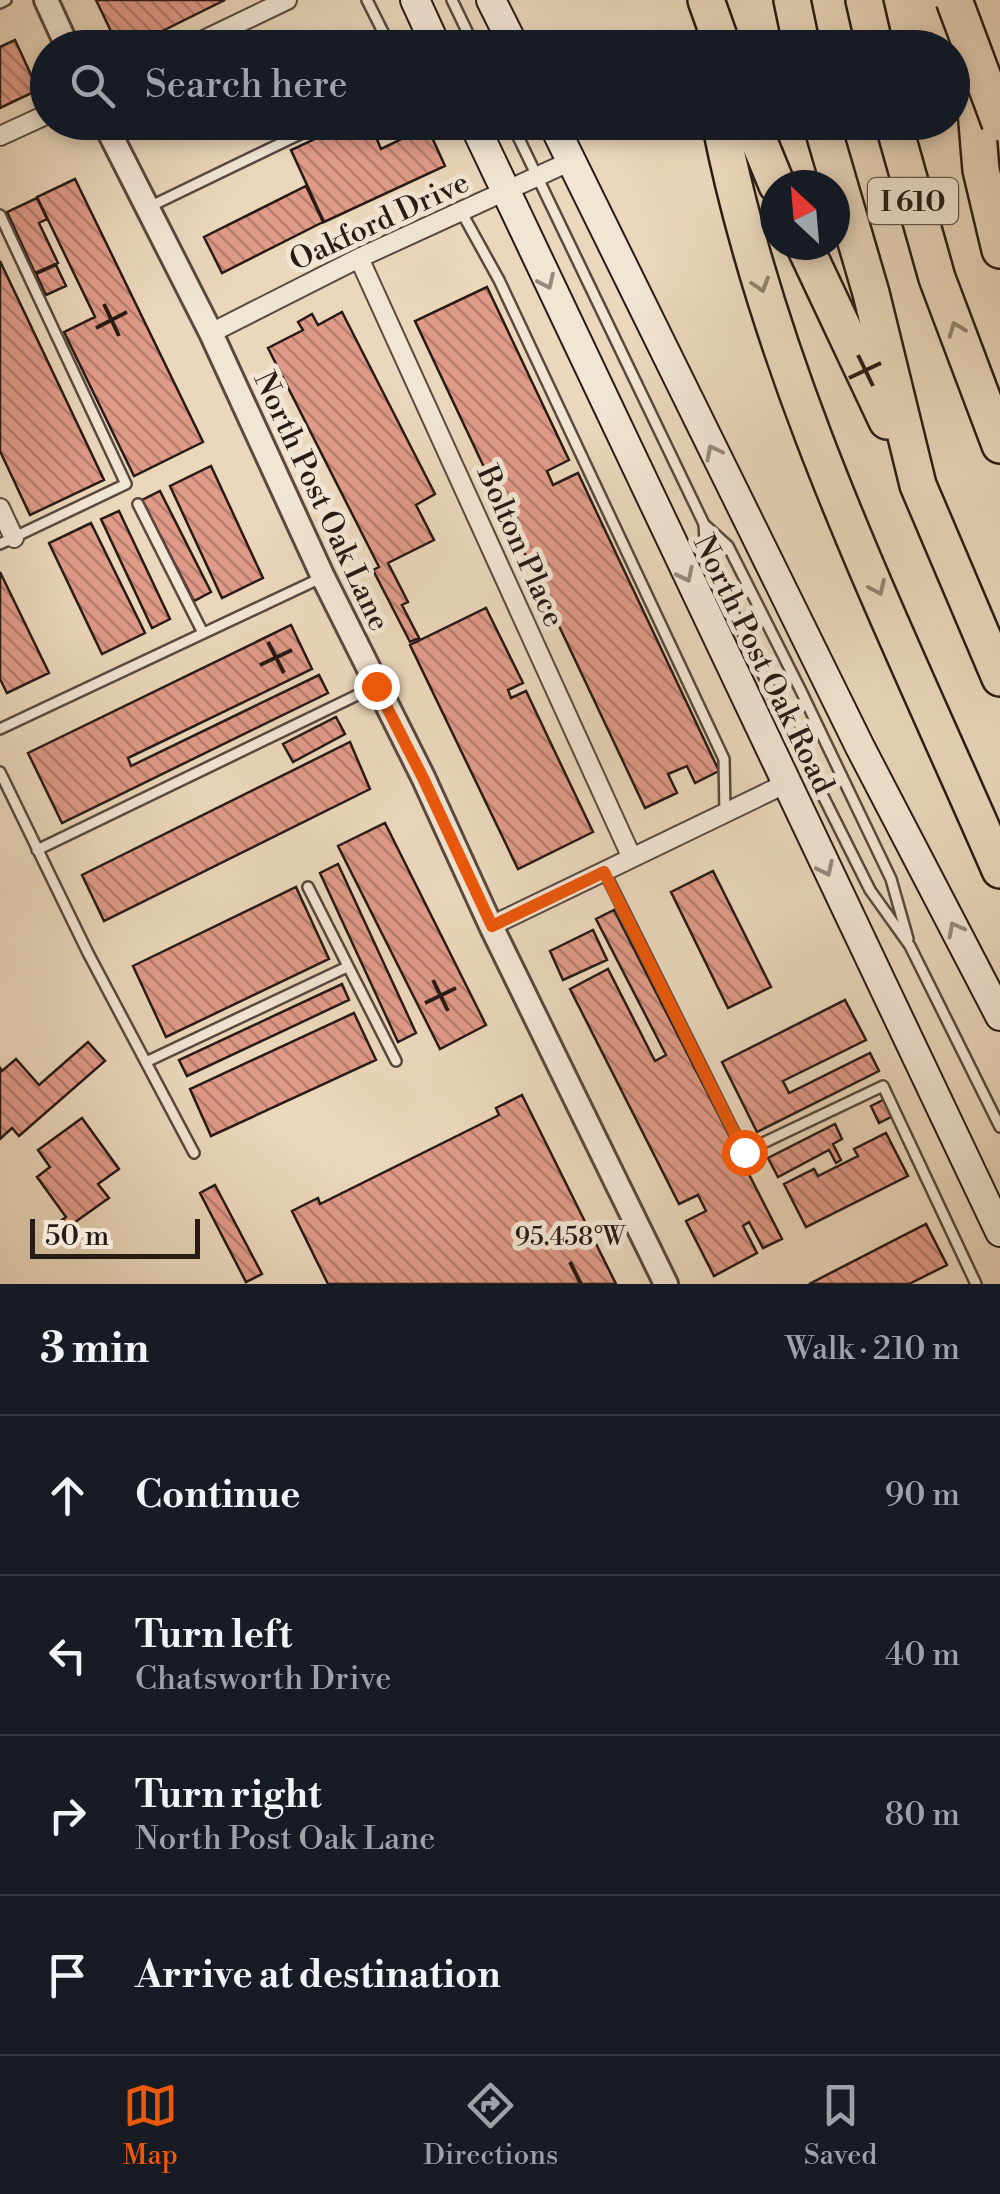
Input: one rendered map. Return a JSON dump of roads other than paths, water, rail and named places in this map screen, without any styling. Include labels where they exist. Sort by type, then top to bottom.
[{"type":"highway","points":[[702,0],[704,30]]},
{"type":"highway","points":[[702,0],[715,30]]},
{"type":"highway","points":[[792,0],[798,30]]},
{"type":"highway","points":[[864,0],[870,30]]},
{"type":"highway","points":[[954,0],[965,30]]},
{"type":"highway","points":[[966,0],[969,30]]},
{"type":"highway","points":[[970,43],[1000,123]]},
{"type":"highway","points":[[970,45],[981,170],[1000,250]]},
{"type":"highway","points":[[724,140],[758,279],[810,430],[1000,870]]},
{"type":"highway","points":[[758,140],[771,170]]},
{"type":"highway","name":"I 610","points":[[826,140],[871,293],[918,486],[1000,678]]},
{"type":"highway","name":"I 610","points":[[898,140],[936,278],[1000,445]]},
{"type":"highway","points":[[811,260],[918,486]]},
{"type":"main road","points":[[414,0],[428,30]]},
{"type":"main road","points":[[491,0],[506,30]]},
{"type":"main road","name":"North Post Oak Road","points":[[481,140],[1000,1232]]},
{"type":"main road","name":"North Post Oak Road","points":[[561,140],[860,748],[1000,1016]]},
{"type":"street","points":[[46,0],[60,30]]},
{"type":"street","points":[[224,30],[287,0]]},
{"type":"street","points":[[0,136],[30,122]]},
{"type":"street","name":"North Post Oak Lane","points":[[113,140],[211,333],[323,577],[666,1284]]},
{"type":"street","name":"Oakford Drive","points":[[211,333],[360,258],[571,162]]},
{"type":"street","name":"Bolton Place","points":[[360,258],[632,858]]},
{"type":"street","points":[[0,508],[7,541]]},
{"type":"street","points":[[492,926],[785,784]]},
{"type":"lane","points":[[367,0],[382,30]]},
{"type":"lane","points":[[452,0],[466,30]]},
{"type":"lane","points":[[149,208],[288,140]]},
{"type":"lane","points":[[519,140],[704,524],[728,546],[801,692],[890,879],[910,946]]},
{"type":"lane","points":[[462,213],[499,280],[724,758],[725,813]]},
{"type":"lane","points":[[0,215],[126,484],[7,541]]},
{"type":"lane","points":[[138,504],[203,633]]},
{"type":"lane","points":[[704,524],[706,556],[777,704],[870,890],[910,946],[1000,1127]]},
{"type":"lane","points":[[0,730],[323,577]]},
{"type":"lane","points":[[38,850],[376,686]]},
{"type":"lane","points":[[0,772],[194,1153]]},
{"type":"lane","points":[[604,872],[744,1152],[883,1086],[976,1284]]},
{"type":"lane","points":[[308,887],[396,1061]]},
{"type":"lane","points":[[146,1062],[347,967]]}]
